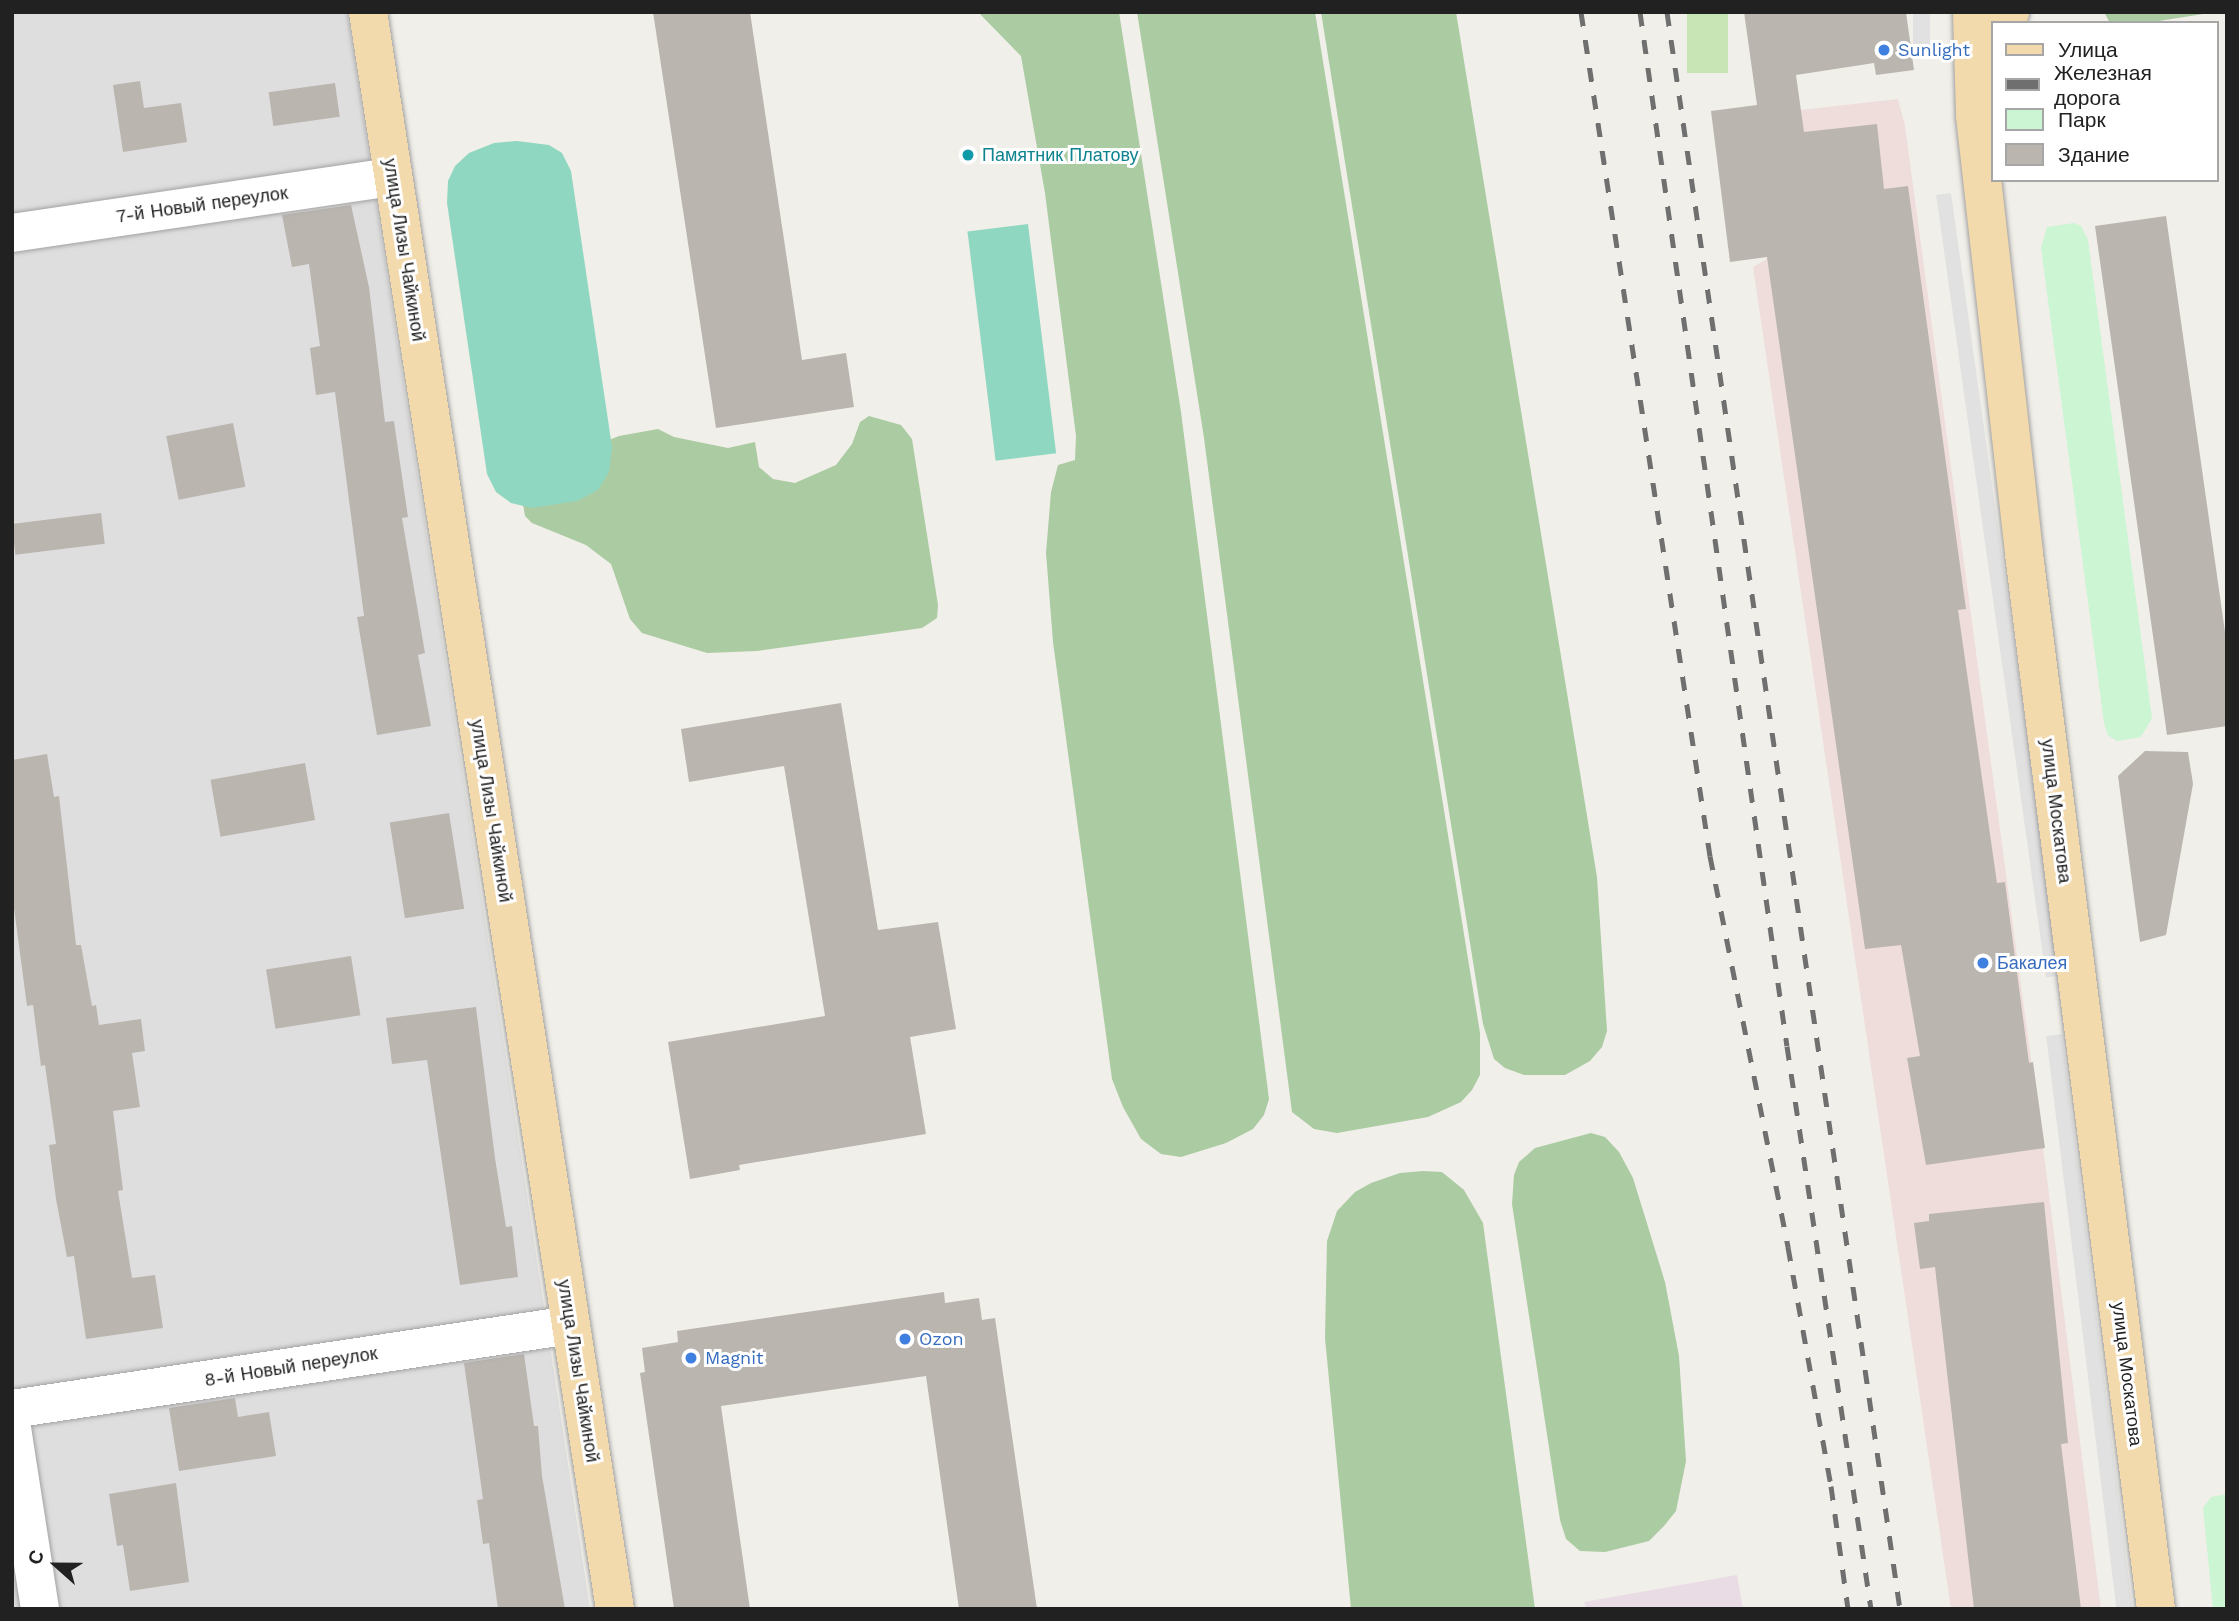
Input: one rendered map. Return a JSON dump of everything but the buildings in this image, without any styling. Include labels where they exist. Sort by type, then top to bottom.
[{"type":"main road","name":"улица Лизы Чайкиной","points":[[368,12],[615,1609]]},
{"type":"main road","name":"улица Москатова","points":[[1972,12],[1975,116],[2024,554],[2156,1609]]},
{"type":"main road","points":[[1975,116],[1990,51]]},
{"type":"street","name":"7-й Новый переулок","points":[[12,233],[392,177]]},
{"type":"street","name":"8-й Новый переулок","points":[[12,1409],[570,1325]]},
{"type":"street","points":[[12,1428],[40,1609]]},
{"type":"shaded area","points":[[12,12],[347,12],[590,1609],[12,1609]]},
{"type":"shaded area","points":[[1913,12],[1930,12],[1930,53],[1913,53]]},
{"type":"shaded area","points":[[1898,99],[1905,126],[2046,1170],[2101,1609],[1951,1609],[1753,267],[1767,259],[1747,116]]},
{"type":"shaded area","points":[[1951,193],[2061,975],[2046,977],[1936,195]]},
{"type":"shaded area","points":[[2062,1034],[2133,1609],[2116,1609],[2046,1036]]},
{"type":"shaded area","points":[[1737,1575],[1743,1609],[1586,1609],[1584,1602]]},
{"type":"green space","points":[[978,12],[1119,12],[1181,412],[1269,1099],[1264,1115],[1253,1129],[1226,1143],[1181,1157],[1161,1154],[1141,1139],[1123,1107],[1112,1079],[1053,642],[1046,553],[1051,492],[1058,465],[1075,460],[1076,436],[1045,193],[1021,56]]},
{"type":"green space","points":[[1137,12],[1315,12],[1480,1033],[1480,1075],[1472,1090],[1461,1102],[1428,1117],[1337,1133],[1314,1129],[1292,1112],[1204,438]]},
{"type":"green space","points":[[1321,12],[1456,12],[1597,877],[1607,1031],[1602,1047],[1590,1061],[1565,1075],[1524,1075],[1505,1068],[1494,1059],[1483,1024]]},
{"type":"green space","points":[[1687,12],[1728,12],[1728,73],[1687,73]]},
{"type":"green space","points":[[2104,12],[2216,12],[2159,21],[2109,21]]},
{"type":"green space","points":[[517,141],[549,145],[562,153],[571,171],[612,447],[609,472],[598,490],[577,501],[532,508],[511,503],[496,492],[487,474],[447,203],[448,181],[455,166],[469,153],[494,143]]},
{"type":"green space","points":[[2074,223],[2081,226],[2088,240],[2152,718],[2141,737],[2117,741],[2108,735],[2104,723],[2041,248],[2047,227]]},
{"type":"green space","points":[[1028,224],[1056,453],[996,461],[967,231]]},
{"type":"green space","points":[[869,416],[901,425],[912,439],[938,605],[937,618],[922,628],[757,651],[707,653],[642,633],[630,619],[611,564],[586,545],[532,523],[525,516],[522,498],[599,444],[619,436],[658,429],[674,437],[728,448],[755,442],[759,467],[773,479],[795,483],[836,465],[852,444],[860,422]]},
{"type":"green space","points":[[1591,1133],[1605,1137],[1619,1152],[1633,1178],[1665,1282],[1679,1356],[1686,1461],[1676,1511],[1664,1526],[1649,1541],[1605,1552],[1580,1551],[1566,1539],[1560,1520],[1512,1204],[1514,1175],[1519,1162],[1535,1148]]},
{"type":"green space","points":[[1442,1172],[1464,1190],[1483,1223],[1535,1609],[1351,1609],[1325,1338],[1327,1241],[1337,1211],[1355,1192],[1400,1173]]},
{"type":"green space","points":[[2227,1494],[2227,1609],[2213,1609],[2203,1508],[2211,1497]]},
{"type":"railway","points":[[1581,12],[1710,856],[1788,1247],[1831,1486],[1848,1609]]},
{"type":"railway","points":[[1640,12],[1787,1046],[1871,1609]]},
{"type":"railway","points":[[1667,12],[1900,1609]]},
{"type":"place","name":"Sunlight","points":[[1884,50]]},
{"type":"place","name":"Памятник Платову","points":[[968,155]]},
{"type":"place","name":"Бакалея","points":[[1983,963]]},
{"type":"place","name":"Ozon","points":[[905,1339]]},
{"type":"place","name":"Magnit","points":[[691,1358]]}]
